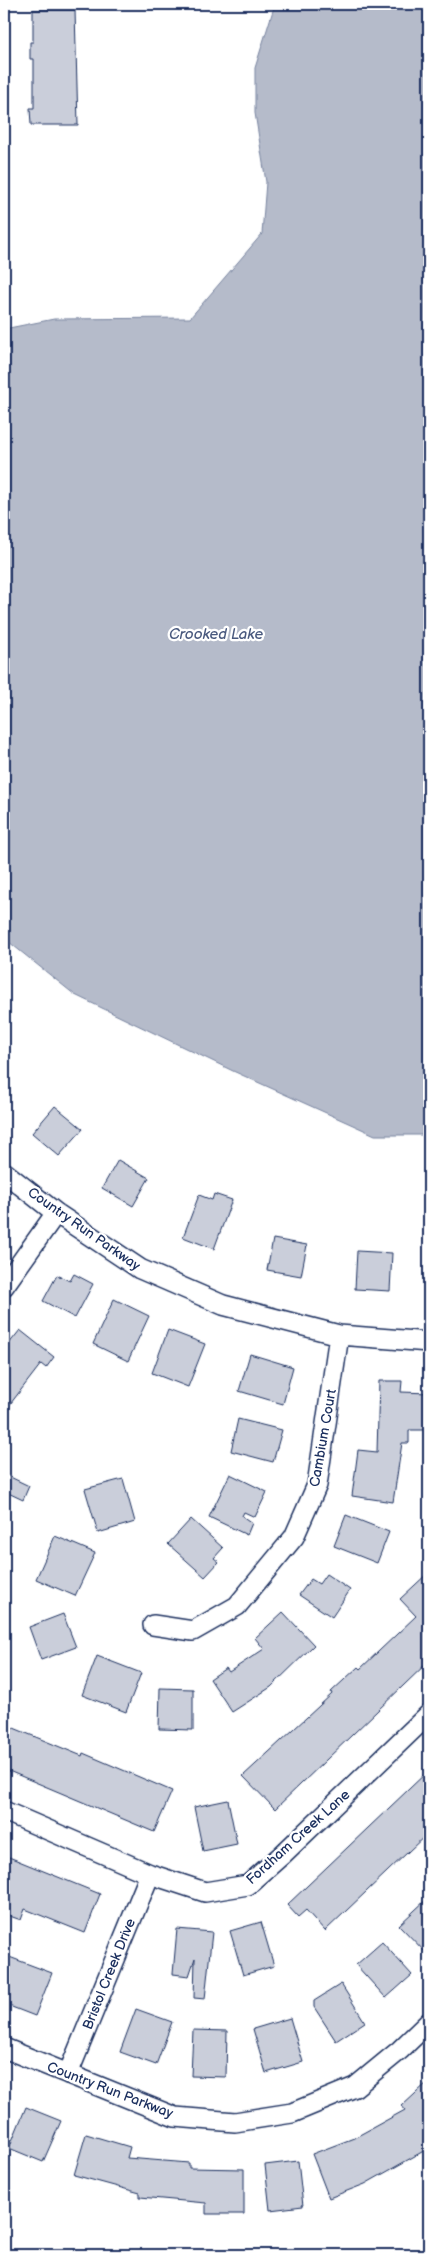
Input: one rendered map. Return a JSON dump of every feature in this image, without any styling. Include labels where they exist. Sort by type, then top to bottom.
[{"type":"street","name":"Country Run Parkway","points":[[4,1172],[56,1213],[140,1269],[224,1305],[339,1334],[429,1342]]},
{"type":"street","points":[[4,1286],[56,1213]]},
{"type":"street","name":"Cambium Court","points":[[153,1625],[194,1631],[237,1606],[294,1537],[317,1485],[339,1334]]},
{"type":"street","name":"Fordham Creek Lane","points":[[4,1811],[150,1874],[205,1892],[248,1885],[290,1848],[429,1714]]},
{"type":"street","name":"Bristol Creek Drive","points":[[68,2074],[150,1874]]},
{"type":"street","name":"Country Run Parkway","points":[[4,2048],[175,2117],[235,2122],[292,2113],[355,2087],[400,2050],[429,2022]]},
{"type":"water","name":"Crooked Lake","points":[[275,4],[429,4],[429,1135],[375,1135],[233,1071],[75,995],[4,938],[4,329],[54,319],[190,318],[262,234],[266,182],[255,113],[255,68]]},
{"type":"building","points":[[33,10],[75,10],[78,125],[31,125],[30,108],[34,108],[34,59],[30,59],[30,42],[33,42]]},
{"type":"building","points":[[55,1106],[83,1129],[59,1156],[32,1133]]},
{"type":"building","points":[[118,1160],[149,1178],[133,1206],[102,1188]]},
{"type":"building","points":[[214,1194],[232,1200],[214,1249],[183,1237],[199,1195],[212,1200]]},
{"type":"building","points":[[273,1239],[307,1245],[301,1276],[267,1270]]},
{"type":"building","points":[[357,1251],[392,1253],[390,1291],[355,1289]]},
{"type":"building","points":[[74,1274],[93,1284],[75,1318],[43,1301],[57,1275],[70,1281]]},
{"type":"building","points":[[114,1299],[149,1316],[128,1361],[93,1344]]},
{"type":"building","points":[[20,1330],[54,1357],[46,1368],[41,1364],[4,1412],[4,1350]]},
{"type":"building","points":[[168,1330],[205,1344],[188,1387],[152,1373]]},
{"type":"building","points":[[250,1354],[293,1367],[283,1404],[239,1391]]},
{"type":"building","points":[[379,1381],[402,1381],[401,1392],[429,1393],[429,1430],[409,1430],[409,1443],[402,1443],[393,1502],[352,1496],[358,1450],[377,1452]]},
{"type":"building","points":[[238,1419],[282,1430],[273,1462],[231,1451]]},
{"type":"building","points":[[4,1474],[29,1486],[23,1500],[4,1491]]},
{"type":"building","points":[[230,1474],[267,1492],[255,1517],[244,1512],[242,1516],[252,1523],[247,1535],[209,1517]]},
{"type":"building","points":[[123,1479],[135,1522],[98,1533],[85,1489]]},
{"type":"building","points":[[346,1515],[389,1532],[377,1563],[334,1546]]},
{"type":"building","points":[[191,1519],[223,1548],[214,1558],[219,1562],[205,1577],[168,1544]]},
{"type":"building","points":[[55,1536],[95,1553],[75,1596],[36,1579]]},
{"type":"building","points":[[429,1572],[429,1661],[275,1809],[243,1776],[332,1694],[331,1692],[358,1667],[360,1669],[416,1616],[400,1599]]},
{"type":"building","points":[[326,1574],[350,1590],[332,1617],[299,1595],[311,1579],[319,1584]]},
{"type":"building","points":[[283,1612],[314,1645],[271,1687],[232,1712],[210,1679],[226,1668],[229,1672],[264,1649],[255,1638]]},
{"type":"building","points":[[63,1614],[76,1647],[41,1660],[29,1627]]},
{"type":"building","points":[[97,1656],[141,1673],[126,1712],[82,1695]]},
{"type":"building","points":[[160,1688],[193,1689],[193,1730],[159,1729]]},
{"type":"building","points":[[4,1724],[82,1756],[83,1753],[172,1791],[154,1832],[4,1769]]},
{"type":"building","points":[[429,1770],[429,1832],[325,1931],[306,1910],[298,1917],[287,1905]]},
{"type":"building","points":[[228,1800],[237,1844],[203,1851],[194,1807]]},
{"type":"building","points":[[4,1855],[100,1894],[85,1933],[25,1909],[21,1920],[4,1914]]},
{"type":"building","points":[[429,1897],[429,1956],[399,1925]]},
{"type":"building","points":[[261,1922],[274,1966],[243,1975],[230,1931]]},
{"type":"building","points":[[177,1929],[212,1932],[205,1999],[194,1998],[195,1958],[189,1976],[173,1974]]},
{"type":"building","points":[[382,1942],[412,1975],[386,1998],[356,1965]]},
{"type":"building","points":[[4,1955],[52,1973],[35,2016],[4,2004]]},
{"type":"building","points":[[341,1984],[365,2022],[336,2041],[314,2007],[314,2001]]},
{"type":"building","points":[[136,2009],[172,2022],[156,2065],[120,2052]]},
{"type":"building","points":[[290,2018],[303,2062],[266,2073],[253,2029]]},
{"type":"building","points":[[193,2030],[227,2031],[226,2077],[191,2076]]},
{"type":"building","points":[[429,2081],[429,2148],[365,2184],[329,2198],[312,2154],[354,2138],[405,2110],[402,2106]]},
{"type":"building","points":[[26,2107],[61,2121],[43,2162],[9,2148]]},
{"type":"building","points":[[86,2134],[130,2147],[127,2158],[189,2163],[189,2168],[244,2169],[244,2214],[206,2214],[206,2203],[140,2197],[140,2193],[74,2175]]},
{"type":"building","points":[[298,2161],[303,2206],[270,2210],[265,2165]]}]
